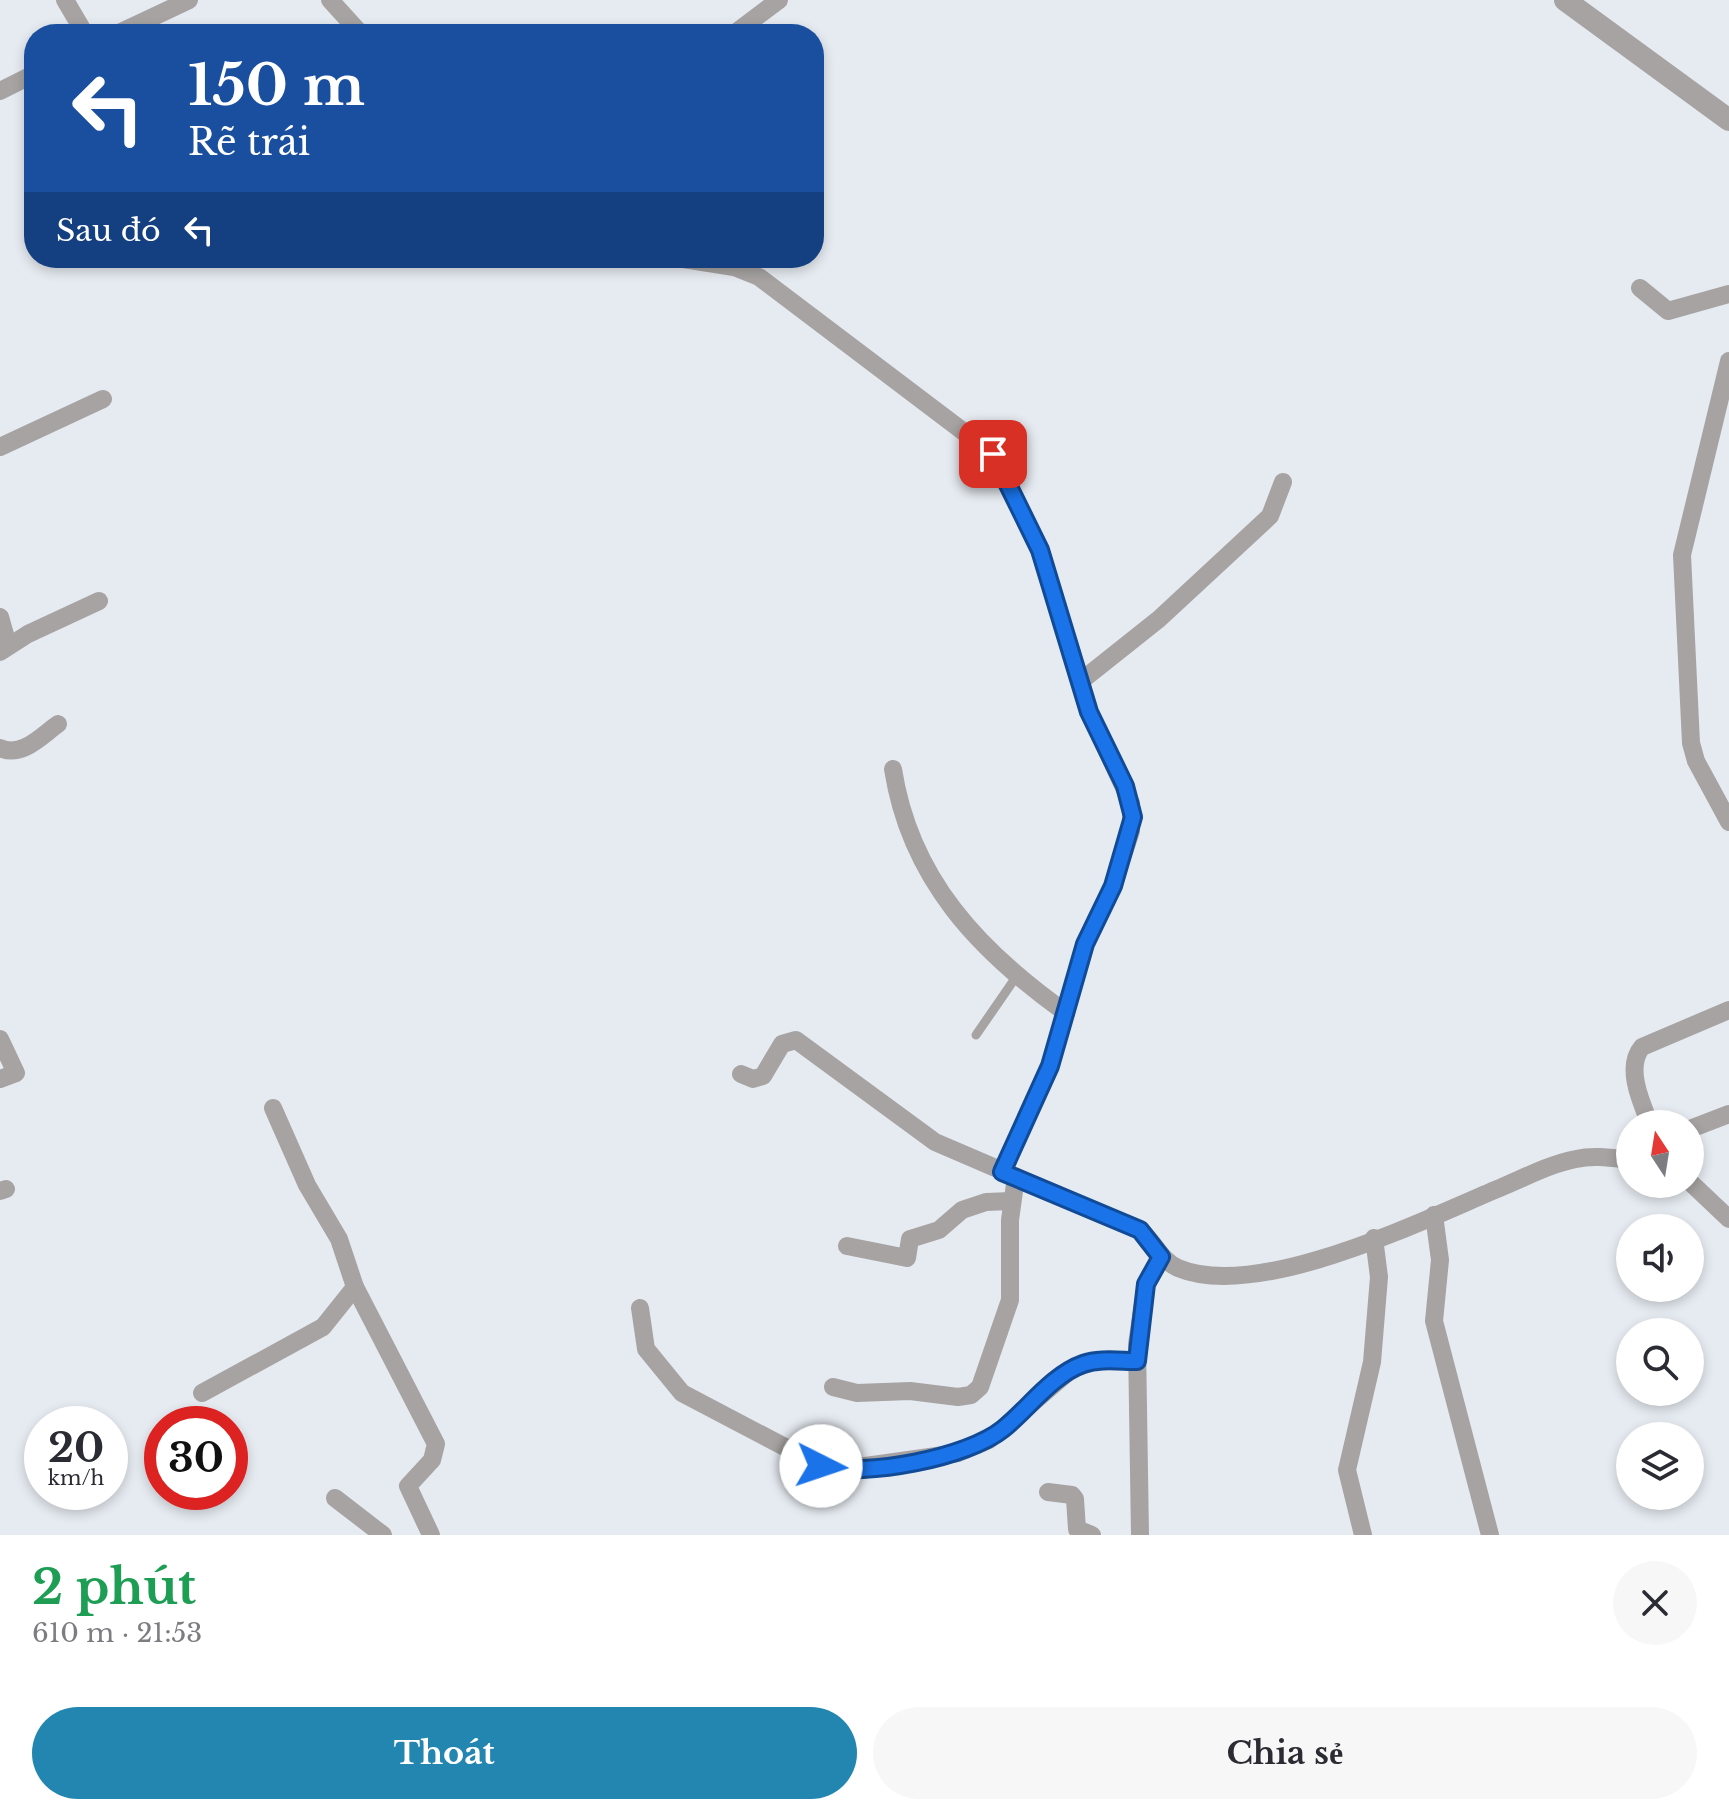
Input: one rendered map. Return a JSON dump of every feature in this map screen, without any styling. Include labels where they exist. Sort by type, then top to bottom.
[{"type":"street","points":[[65,0],[79,24]]},
{"type":"street","points":[[138,24],[189,0]]},
{"type":"street","points":[[330,0],[352,24]]},
{"type":"street","points":[[747,24],[779,0]]},
{"type":"street","points":[[1565,0],[1729,120]]},
{"type":"street","points":[[1,88],[24,78]]},
{"type":"street","points":[[736,268],[759,277],[890,379],[982,443],[1001,467],[1040,550],[1089,712],[1125,786],[1133,817],[1113,886],[1085,944],[1050,1066],[1009,1174],[1010,1300],[980,1387],[971,1395],[958,1397],[910,1391],[857,1393],[833,1387]]},
{"type":"street","points":[[1640,288],[1668,311],[1729,294]]},
{"type":"street","points":[[1729,361],[1682,555],[1691,743],[1696,761],[1729,822]]},
{"type":"street","points":[[0,447],[103,399]]},
{"type":"street","points":[[1081,681],[1159,619],[1270,516],[1283,482]]},
{"type":"street","points":[[0,617],[4,649],[99,601]]},
{"type":"street","points":[[0,748],[13,753],[58,724]]},
{"type":"street","points":[[893,769],[902,820],[939,895],[1016,977],[1066,1013]]},
{"type":"street","points":[[1645,1110],[1637,1085],[1634,1060],[1642,1047],[1729,1010]]},
{"type":"street","points":[[0,1039],[16,1073],[0,1079]]},
{"type":"street","points":[[741,1074],[753,1079],[763,1076],[782,1044],[796,1040],[935,1142],[1140,1230],[1161,1257],[1189,1271],[1256,1274],[1298,1265],[1434,1215],[1563,1162],[1593,1157],[1616,1159]]},
{"type":"street","points":[[273,1108],[307,1185],[339,1239],[355,1287],[436,1444],[437,1452],[432,1460],[408,1486],[431,1535]]},
{"type":"street","points":[[1704,1124],[1729,1114]]},
{"type":"street","points":[[1704,1195],[1729,1219]]},
{"type":"street","points":[[847,1246],[907,1258],[910,1239],[939,1230],[962,1210],[986,1202],[1011,1201]]},
{"type":"street","points":[[1434,1215],[1440,1260],[1434,1321],[1490,1535]]},
{"type":"street","points":[[1363,1535],[1347,1470],[1372,1362],[1379,1277],[1374,1238]]},
{"type":"street","points":[[1140,1535],[1137,1361],[1146,1284],[1161,1257]]},
{"type":"street","points":[[202,1393],[323,1327],[355,1287]]},
{"type":"street","points":[[640,1308],[646,1349],[682,1393],[821,1466],[837,1470],[958,1453],[989,1440],[1072,1369],[1096,1361],[1137,1361]]},
{"type":"street","points":[[1048,1492],[1072,1495],[1077,1529],[1092,1535]]},
{"type":"street","points":[[335,1498],[383,1535]]},
{"type":"lane","points":[[976,1035],[1016,977]]},
{"type":"route","points":[[821,1466],[837,1470],[854,1469],[958,1453],[989,1440],[1072,1369],[1096,1361],[1137,1361],[1146,1284],[1161,1257],[1140,1230],[1002,1172],[1050,1066],[1085,944],[1113,886],[1133,817],[1125,786],[1089,712],[1040,550],[993,454]]}]
